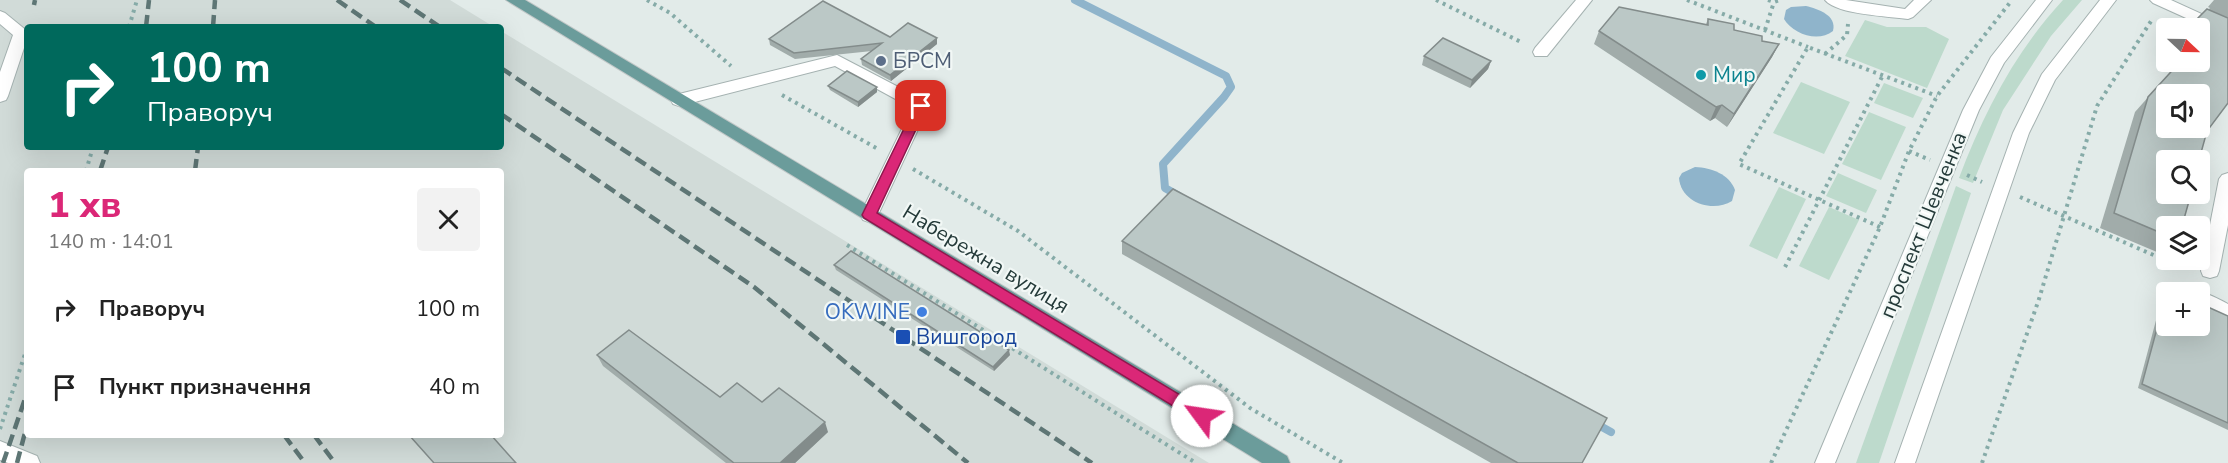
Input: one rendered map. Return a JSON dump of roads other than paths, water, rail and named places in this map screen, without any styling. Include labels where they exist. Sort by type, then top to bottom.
[{"type":"main road","name":"Набережна вулиця","points":[[514,0],[1280,463]]},
{"type":"street","points":[[1541,52],[1584,0]]},
{"type":"street","points":[[1833,0],[1847,6],[1908,14],[1923,0]]},
{"type":"street","name":"проспект Шевченка","points":[[1826,463],[1971,110],[1997,61],[2044,0]]},
{"type":"street","points":[[1905,463],[2021,133],[2048,78],[2108,0]]},
{"type":"street","points":[[2160,1],[2228,33]]},
{"type":"street","points":[[0,16],[21,34],[0,96]]},
{"type":"street","points":[[679,100],[837,60],[921,106],[869,215]]},
{"type":"street","points":[[2210,271],[2228,179]]},
{"type":"street","points":[[2210,304],[2228,312]]},
{"type":"street","points":[[0,450],[30,463]]},
{"type":"water","points":[[1806,6],[1826,14],[1832,21],[1833,31],[1827,35],[1813,36],[1793,29],[1784,19],[1786,10],[1791,7]]},
{"type":"water","points":[[1695,167],[1714,170],[1729,180],[1735,190],[1732,201],[1707,206],[1685,194],[1679,178],[1682,173]]},
{"type":"waterway","points":[[1075,0],[1226,76],[1231,87],[1224,97],[1163,164],[1165,188],[1179,196]]},
{"type":"waterway","points":[[1593,422],[1611,432]]},
{"type":"railway","points":[[34,5],[35,0]]},
{"type":"railway","points":[[146,24],[149,0]]},
{"type":"railway","points":[[213,24],[215,0]]},
{"type":"railway","points":[[337,0],[372,24]]},
{"type":"railway","points":[[400,0],[436,24]]},
{"type":"railway","points":[[504,70],[1092,463]]},
{"type":"railway","points":[[504,116],[754,287],[968,463]]},
{"type":"railway","points":[[101,168],[107,150]]},
{"type":"railway","points":[[195,168],[198,150]]},
{"type":"railway","points":[[3,463],[24,402]]},
{"type":"railway","points":[[17,463],[24,436]]},
{"type":"railway","points":[[286,438],[305,463]]},
{"type":"railway","points":[[316,438],[335,463]]},
{"type":"place","name":"БРСМ","points":[[881,61]]},
{"type":"place","name":"Мир","points":[[1701,75]]},
{"type":"place","name":"OKWINE","points":[[922,312]]},
{"type":"place","name":"Вишгород","points":[[903,337]]}]
